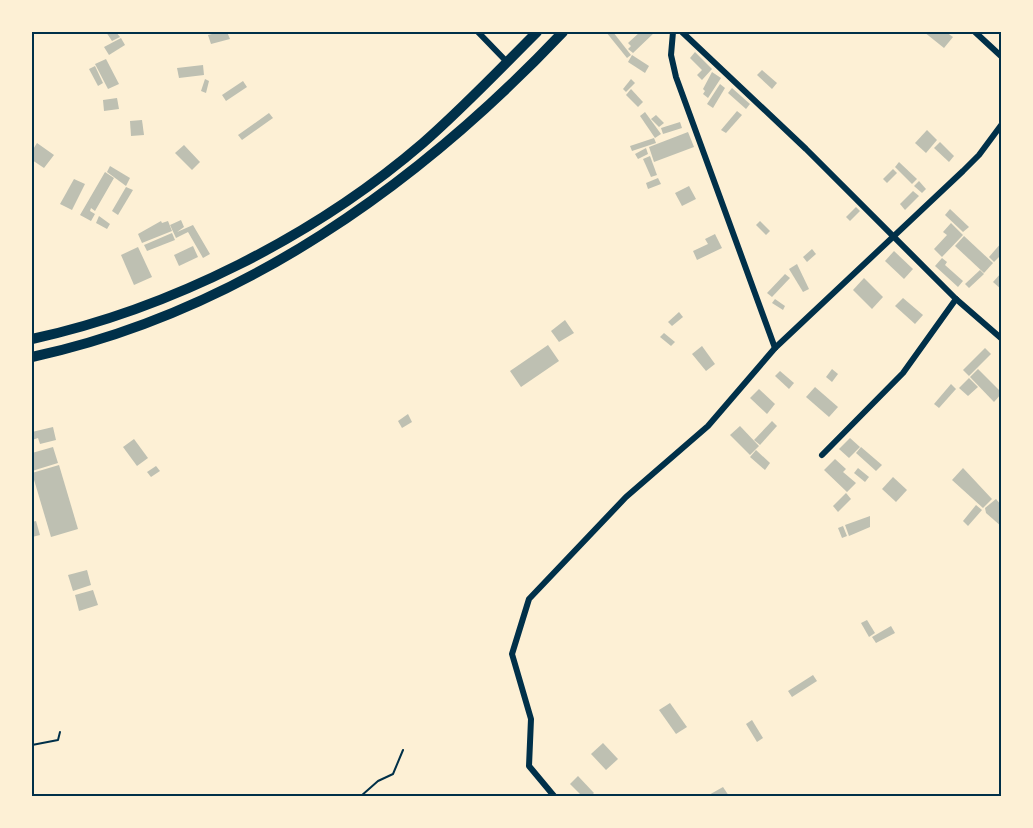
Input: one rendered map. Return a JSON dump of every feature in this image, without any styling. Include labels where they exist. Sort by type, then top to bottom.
[{"type":"highway","points":[[32,339],[171,296],[266,249],[344,202],[422,143],[537,32]]},
{"type":"highway","points":[[32,357],[98,339],[179,311],[275,263],[354,215],[394,187],[433,155],[521,76],[563,32]]},
{"type":"highway","points":[[171,296],[179,311]]},
{"type":"street","points":[[478,32],[507,62]]},
{"type":"street","points":[[673,32],[671,55],[676,77],[775,348]]},
{"type":"street","points":[[682,32],[896,237],[956,298],[1002,339]]},
{"type":"street","points":[[975,32],[1002,57]]},
{"type":"street","points":[[554,796],[529,766],[531,719],[512,654],[528,599],[626,497],[708,426],[775,348],[896,237],[979,155],[1002,124]]},
{"type":"street","points":[[822,455],[913,361],[956,298]]},
{"type":"path","points":[[32,745],[58,740],[60,732]]},
{"type":"path","points":[[361,796],[378,781],[393,774],[403,750]]},
{"type":"building","points":[[106,32],[116,32],[120,37],[112,41]]},
{"type":"building","points":[[227,32],[230,39],[211,44],[208,35]]},
{"type":"building","points":[[606,32],[613,32],[631,55],[627,58]]},
{"type":"building","points":[[640,32],[655,32],[633,53],[628,49],[631,46],[628,43]]},
{"type":"building","points":[[924,32],[946,32],[953,37],[944,48]]},
{"type":"building","points":[[121,38],[125,45],[109,55],[104,47]]},
{"type":"building","points":[[695,52],[712,69],[702,80],[697,75],[702,70],[690,58]]},
{"type":"building","points":[[632,55],[649,66],[645,73],[628,62]]},
{"type":"building","points":[[106,59],[119,84],[108,89],[95,64]]},
{"type":"building","points":[[203,65],[204,75],[179,78],[177,68]]},
{"type":"building","points":[[95,66],[103,83],[98,86],[89,69]]},
{"type":"building","points":[[762,70],[777,83],[772,89],[757,75]]},
{"type":"building","points":[[712,72],[721,78],[708,98],[703,94],[705,91],[703,89]]},
{"type":"building","points":[[205,79],[209,81],[206,93],[201,91]]},
{"type":"building","points":[[631,79],[635,83],[626,92],[623,89]]},
{"type":"building","points":[[243,81],[247,87],[226,101],[222,95]]},
{"type":"building","points":[[720,84],[725,88],[713,108],[707,104]]},
{"type":"building","points":[[732,88],[750,104],[746,109],[728,93]]},
{"type":"building","points":[[631,89],[643,102],[638,107],[626,95]]},
{"type":"building","points":[[117,98],[119,109],[104,111],[103,100]]},
{"type":"building","points":[[737,111],[742,115],[726,133],[721,130]]},
{"type":"building","points":[[645,112],[661,134],[655,138],[640,116]]},
{"type":"building","points":[[269,113],[273,118],[242,140],[238,135]]},
{"type":"building","points":[[656,115],[664,123],[659,127],[651,119]]},
{"type":"building","points":[[142,120],[144,135],[131,136],[130,121]]},
{"type":"building","points":[[680,122],[682,128],[663,134],[661,128]]},
{"type":"building","points":[[927,130],[937,140],[926,153],[915,143]]},
{"type":"building","points":[[688,132],[694,147],[654,162],[649,147]]},
{"type":"building","points":[[654,138],[656,143],[632,151],[630,146]]},
{"type":"building","points":[[940,142],[954,156],[949,162],[934,148]]},
{"type":"building","points":[[37,143],[54,155],[44,168],[32,160],[34,154],[32,151]]},
{"type":"building","points":[[184,145],[200,162],[192,170],[175,153]]},
{"type":"building","points":[[646,148],[648,154],[638,159],[635,154]]},
{"type":"building","points":[[650,156],[657,175],[651,177],[643,159]]},
{"type":"building","points":[[899,162],[917,179],[912,184],[895,167]]},
{"type":"building","points":[[110,166],[130,178],[126,186],[107,172]]},
{"type":"building","points":[[893,169],[897,173],[887,183],[883,179]]},
{"type":"building","points":[[105,172],[114,178],[95,211],[91,208],[90,211],[95,214],[91,221],[80,215]]},
{"type":"building","points":[[658,178],[661,184],[648,189],[646,183]]},
{"type":"building","points":[[74,179],[85,184],[72,210],[60,204]]},
{"type":"building","points":[[919,181],[926,189],[922,193],[914,186]]},
{"type":"building","points":[[689,186],[696,199],[682,206],[675,193]]},
{"type":"building","points":[[126,187],[133,190],[118,215],[112,211]]},
{"type":"building","points":[[913,191],[919,196],[905,210],[900,204]]},
{"type":"building","points":[[856,207],[860,211],[850,221],[846,217]]},
{"type":"building","points":[[950,209],[969,227],[963,232],[945,215]]},
{"type":"building","points":[[99,216],[110,224],[107,229],[96,223]]},
{"type":"building","points":[[181,220],[184,227],[177,232],[193,225],[210,254],[203,258],[188,232],[176,238],[170,225]]},
{"type":"building","points":[[161,221],[162,223],[168,221],[172,231],[142,243],[138,234]]},
{"type":"building","points":[[760,221],[770,231],[766,235],[756,225]]},
{"type":"building","points":[[951,223],[963,235],[942,257],[934,249],[947,235],[943,232]]},
{"type":"building","points":[[172,233],[175,240],[147,251],[144,245]]},
{"type":"building","points":[[715,234],[722,248],[697,260],[693,251],[708,244],[705,239]]},
{"type":"building","points":[[964,236],[993,263],[984,273],[955,246]]},
{"type":"building","points":[[1002,242],[1002,254],[994,262],[989,257]]},
{"type":"building","points":[[193,246],[198,257],[179,266],[174,255]]},
{"type":"building","points":[[138,247],[152,277],[134,285],[121,255]]},
{"type":"building","points":[[812,249],[816,254],[807,262],[803,257]]},
{"type":"building","points":[[894,251],[913,269],[904,279],[885,261]]},
{"type":"building","points":[[942,258],[947,262],[945,265],[963,281],[958,287],[935,266]]},
{"type":"building","points":[[797,264],[809,289],[803,292],[789,269]]},
{"type":"building","points":[[980,270],[984,274],[969,288],[965,284]]},
{"type":"building","points":[[1002,272],[1002,290],[993,282]]},
{"type":"building","points":[[785,274],[790,278],[772,297],[767,293]]},
{"type":"building","points":[[864,278],[883,297],[872,309],[853,290]]},
{"type":"building","points":[[903,298],[923,315],[915,324],[895,306]]},
{"type":"building","points":[[775,299],[785,306],[783,310],[772,303]]},
{"type":"building","points":[[679,312],[683,317],[672,326],[668,322]]},
{"type":"building","points":[[565,320],[574,333],[559,342],[551,331]]},
{"type":"building","points":[[664,333],[675,342],[671,346],[660,337]]},
{"type":"building","points":[[548,345],[559,361],[521,387],[510,371]]},
{"type":"building","points":[[702,346],[715,364],[706,371],[692,354]]},
{"type":"building","points":[[985,348],[991,354],[969,376],[963,370]]},
{"type":"building","points":[[832,369],[838,374],[832,382],[826,377]]},
{"type":"building","points":[[978,369],[1002,393],[994,402],[970,377]]},
{"type":"building","points":[[780,371],[794,383],[789,389],[775,376]]},
{"type":"building","points":[[969,378],[978,387],[968,396],[959,388]]},
{"type":"building","points":[[951,384],[956,389],[939,408],[934,404]]},
{"type":"building","points":[[815,387],[838,407],[829,417],[806,397]]},
{"type":"building","points":[[759,389],[775,404],[767,414],[750,398]]},
{"type":"building","points":[[408,414],[412,422],[402,428],[398,421]]},
{"type":"building","points":[[772,421],[777,426],[760,445],[754,440]]},
{"type":"building","points":[[740,426],[759,446],[750,455],[730,435]]},
{"type":"building","points":[[53,427],[56,440],[40,444],[38,438],[32,440],[32,432]]},
{"type":"building","points":[[850,438],[860,447],[849,458],[839,449]]},
{"type":"building","points":[[134,439],[148,458],[137,466],[123,447]]},
{"type":"building","points":[[53,447],[58,463],[32,471],[32,453]]},
{"type":"building","points":[[861,447],[882,465],[876,471],[856,453]]},
{"type":"building","points":[[756,450],[770,463],[765,470],[750,457]]},
{"type":"building","points":[[835,459],[846,469],[843,472],[856,483],[847,492],[824,470]]},
{"type":"building","points":[[59,465],[78,529],[51,537],[32,473]]},
{"type":"building","points":[[156,466],[160,471],[151,477],[147,472]]},
{"type":"building","points":[[858,468],[869,477],[865,482],[854,473]]},
{"type":"building","points":[[963,468],[992,499],[983,508],[952,480]]},
{"type":"building","points":[[893,477],[907,490],[896,502],[882,489]]},
{"type":"building","points":[[846,493],[851,499],[838,512],[833,506]]},
{"type":"building","points":[[996,499],[1002,506],[1002,527],[986,513],[985,508]]},
{"type":"building","points":[[976,505],[982,510],[968,526],[963,521]]},
{"type":"building","points":[[870,516],[870,527],[849,536],[845,525]]},
{"type":"building","points":[[36,521],[40,535],[32,537],[32,522]]},
{"type":"building","points":[[843,526],[847,536],[842,538],[838,528]]},
{"type":"building","points":[[87,570],[91,585],[73,591],[68,575]]},
{"type":"building","points":[[93,590],[98,605],[79,611],[75,595]]},
{"type":"building","points":[[867,620],[875,633],[869,637],[861,623]]},
{"type":"building","points":[[891,626],[895,633],[876,643],[872,637]]},
{"type":"building","points":[[813,675],[817,681],[792,697],[788,691]]},
{"type":"building","points":[[670,703],[687,727],[676,734],[659,710]]},
{"type":"building","points":[[752,720],[763,738],[757,742],[746,724]]},
{"type":"building","points":[[603,743],[618,759],[606,770],[591,754]]},
{"type":"building","points":[[578,776],[594,793],[591,796],[582,796],[570,784]]},
{"type":"building","points":[[723,787],[729,796],[707,796]]}]
